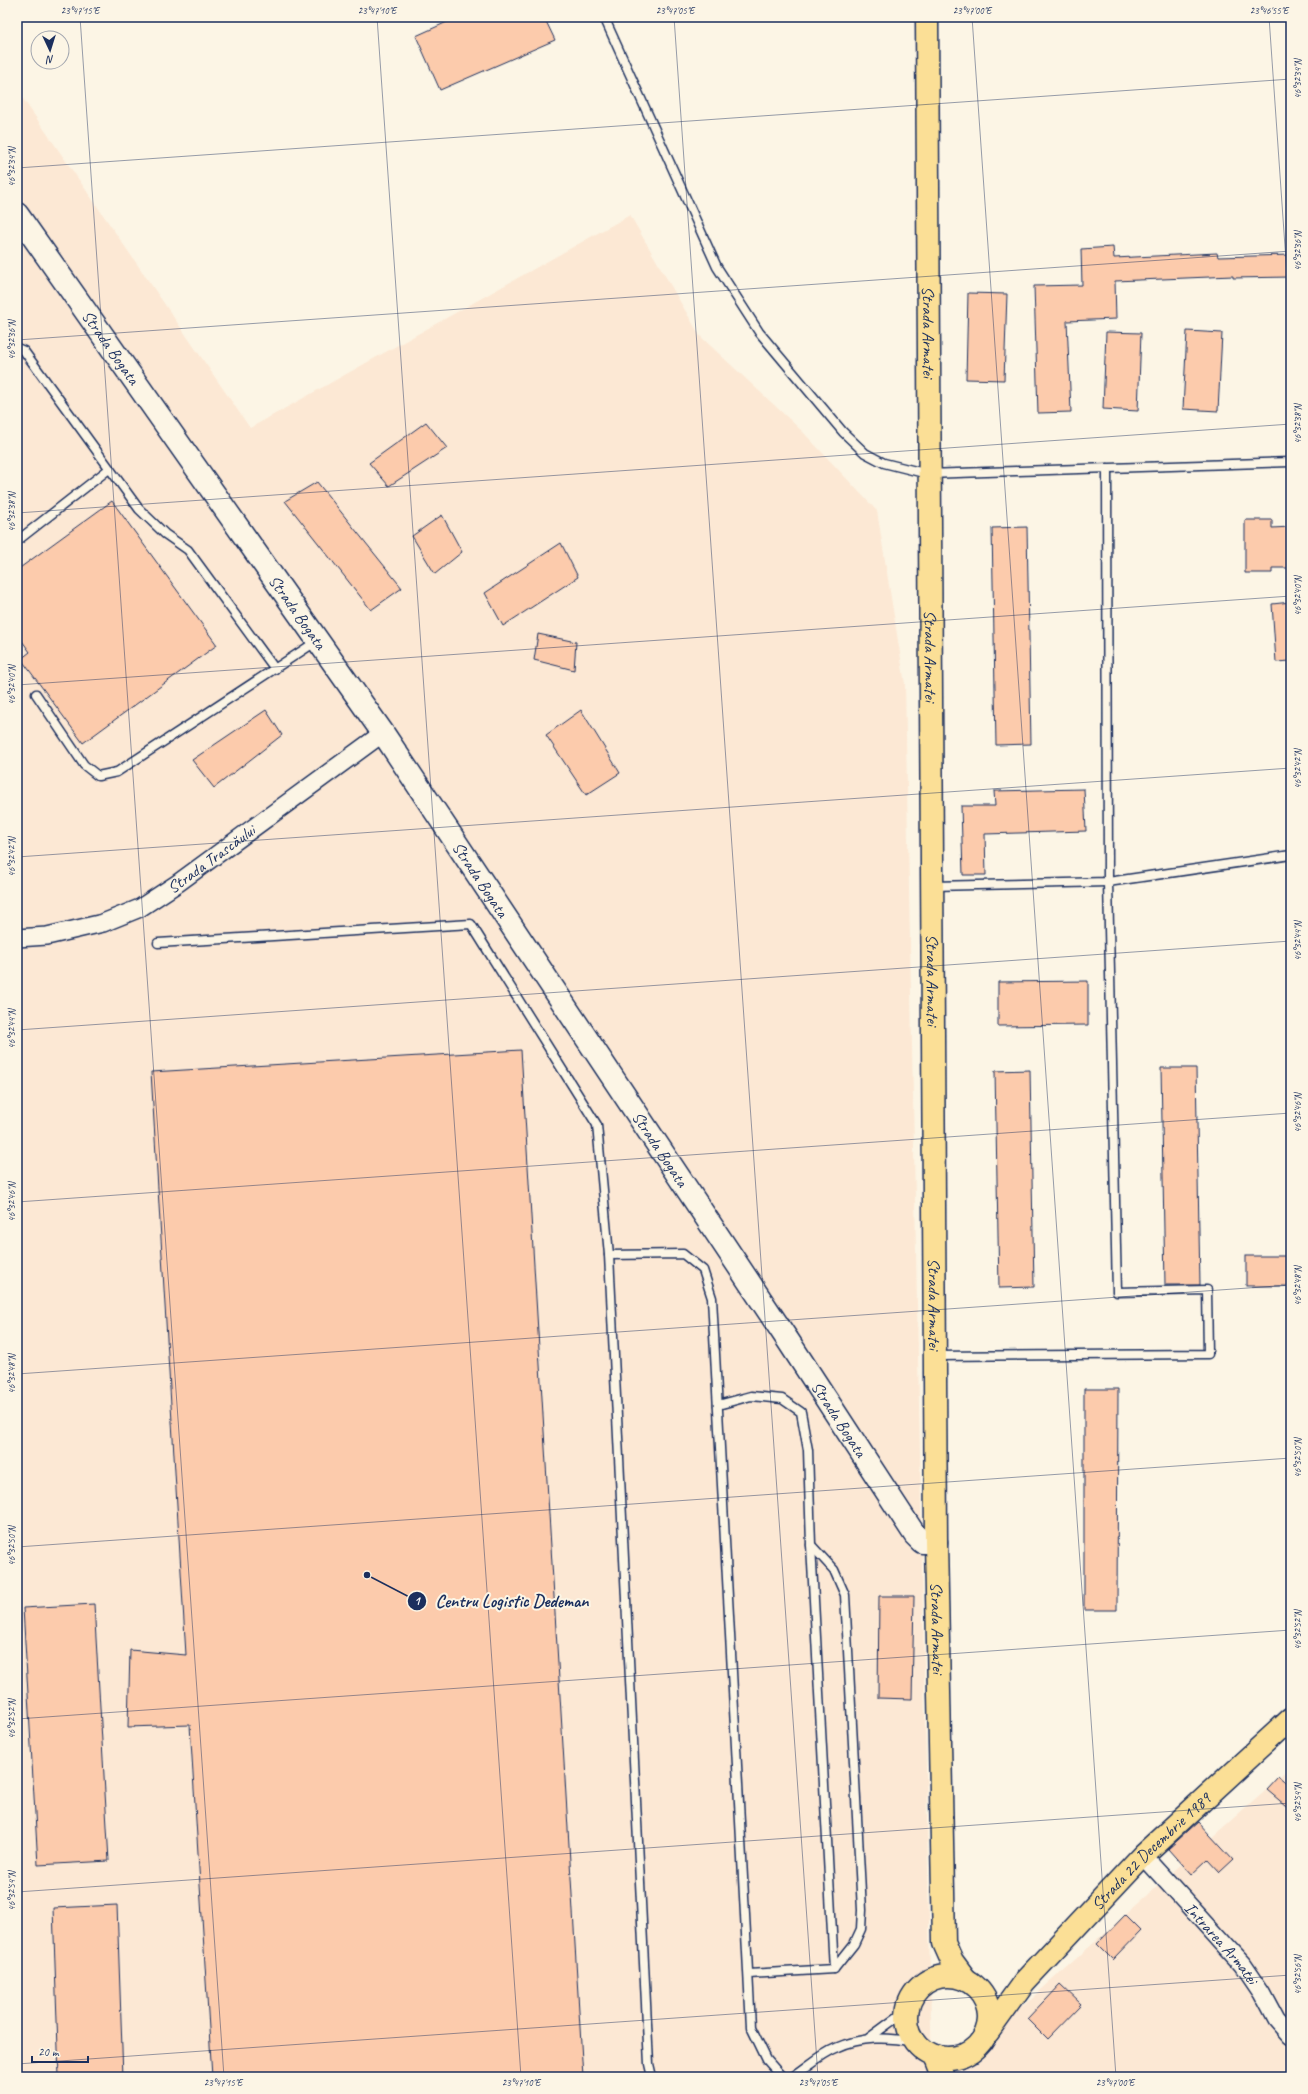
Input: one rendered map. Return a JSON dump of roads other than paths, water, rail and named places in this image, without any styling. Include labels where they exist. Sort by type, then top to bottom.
[{"type":"main road","name":"Strada Armatei","points":[[927,17],[928,474],[936,1542],[944,1943],[952,1961],[974,1986]]},
{"type":"main road","name":"Strada Bogata","points":[[17,214],[383,733],[789,1342],[915,1536],[922,1542],[936,1542]]},
{"type":"main road","name":"Strada 22 Decembrie 1989","points":[[988,2032],[1017,1990],[1144,1855],[1291,1719]]},
{"type":"main road","name":"Strada Armatei","points":[[925,1983],[944,1943]]},
{"type":"main road","points":[[944,1976],[958,1977],[974,1986],[988,2004],[990,2018],[988,2032],[981,2044],[958,2058],[944,2059],[919,2047],[911,2036],[907,2024],[907,2010],[911,1997],[931,1979],[944,1976]]},
{"type":"main road","points":[[974,1986],[1017,1990]]},
{"type":"main road","points":[[954,2077],[965,2055]]},
{"type":"main road","points":[[935,2056],[943,2077]]},
{"type":"street","name":"Strada Trascăului","points":[[17,938],[47,936],[103,923],[140,908],[178,883],[383,733]]},
{"type":"street","name":"Intrarea Armatei","points":[[1144,1855],[1242,1964],[1261,1992],[1276,2020],[1291,2037]]},
{"type":"lane","points":[[604,17],[717,267],[760,332],[843,432],[865,453],[884,462],[928,474],[1291,462]]},
{"type":"lane","points":[[17,348],[24,351],[139,509],[165,534],[188,550],[275,669]]},
{"type":"lane","points":[[935,1356],[1208,1354],[1207,1290],[1117,1292],[1108,882],[1107,468]]},
{"type":"lane","points":[[17,541],[110,469]]},
{"type":"lane","points":[[36,694],[84,764],[98,776],[117,772],[318,640]]},
{"type":"lane","points":[[931,886],[1108,882],[1291,855]]},
{"type":"lane","points":[[158,943],[471,924],[597,1125],[609,1255],[649,2064],[652,2077]]},
{"type":"lane","points":[[609,1255],[683,1254],[704,1270],[712,1298],[751,2027],[767,2060],[782,2077]]},
{"type":"lane","points":[[718,1405],[752,1396],[782,1399],[800,1412],[808,1450],[811,1545],[834,1969]]},
{"type":"lane","points":[[749,1974],[834,1969],[854,1944],[861,1929],[861,1894],[845,1595],[834,1570],[811,1545]]},
{"type":"lane","points":[[868,2038],[907,2010]]},
{"type":"lane","points":[[792,2077],[836,2048],[868,2038],[890,2038],[916,2042]]},
{"type":"place","name":"Centru Logistic Dedeman","points":[[367,1575]]}]
